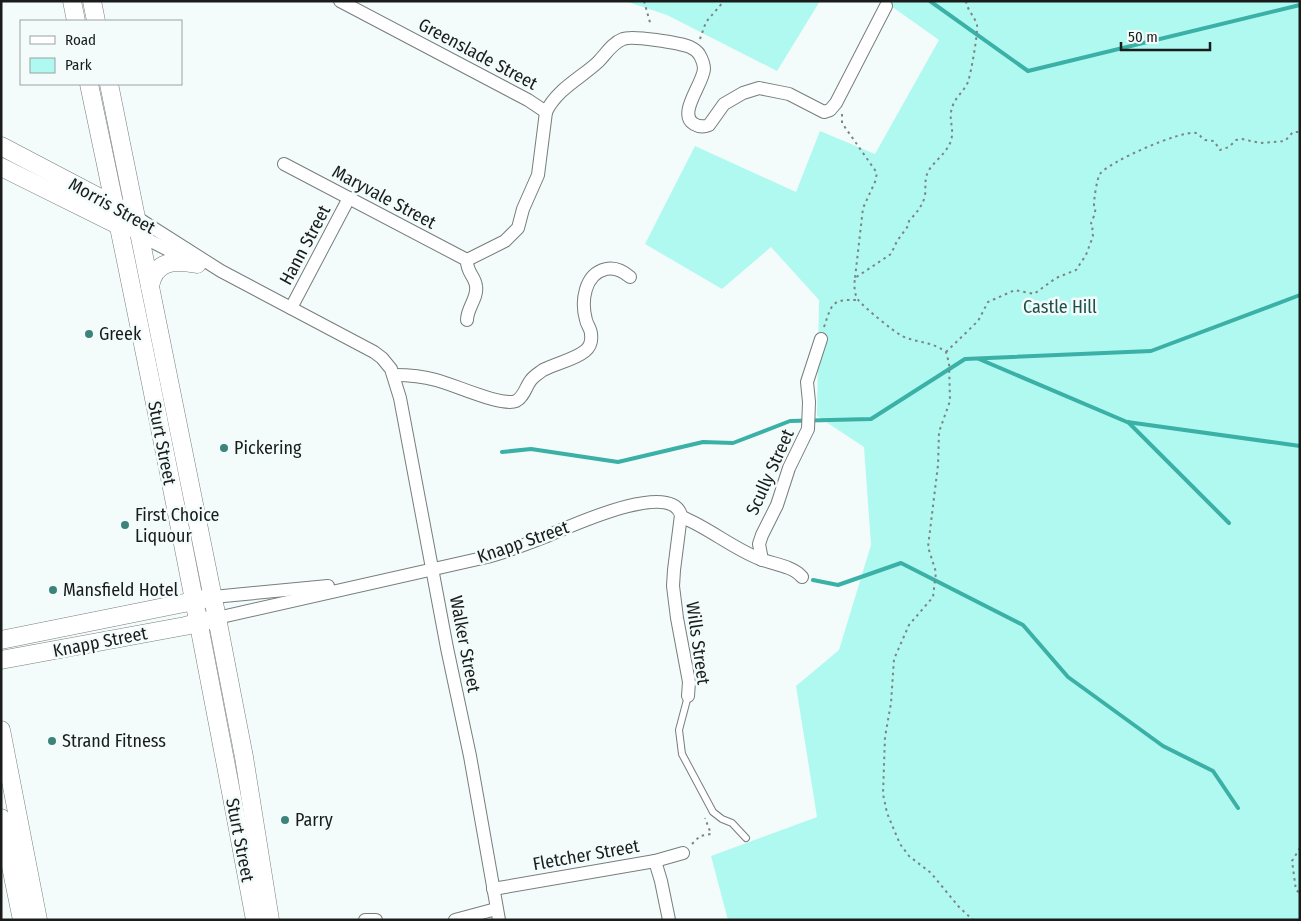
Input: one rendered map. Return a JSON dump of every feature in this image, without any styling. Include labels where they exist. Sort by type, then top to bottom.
[{"type":"main road","points":[[72,1],[76,20]]},
{"type":"main road","points":[[92,1],[96,20]]},
{"type":"main road","name":"Sturt Street","points":[[90,85],[193,601],[251,849],[270,920]]},
{"type":"main road","name":"Sturt Street","points":[[108,85],[217,618],[251,849],[255,920]]},
{"type":"main road","name":"Morris Street","points":[[1,146],[136,217]]},
{"type":"main road","points":[[69,182],[92,182],[106,162]]},
{"type":"main road","name":"Morris Street","points":[[1,167],[139,235]]},
{"type":"main road","points":[[150,286],[154,272],[161,266],[178,261],[197,264]]},
{"type":"main road","name":"Knapp Street","points":[[1,640],[213,597]]},
{"type":"main road","points":[[156,608],[160,631]]},
{"type":"main road","name":"Knapp Street","points":[[1,660],[160,631],[217,618]]},
{"type":"main road","points":[[1,730],[38,920]]},
{"type":"main road","points":[[1,818],[22,920]]},
{"type":"street","name":"Greenslade Street","points":[[340,1],[528,100],[546,112]]},
{"type":"street","points":[[468,320],[468,311],[474,298],[476,286],[468,269],[467,260],[505,241],[518,228],[538,175],[546,112],[567,87],[598,62],[613,46],[625,38],[635,36],[686,46],[697,52],[704,68],[702,78],[689,107],[688,115],[690,121],[697,125],[709,125],[724,104],[754,89],[766,89],[789,94],[822,112],[830,110],[836,103],[886,6]]},
{"type":"street","name":"Maryvale Street","points":[[284,164],[467,260]]},
{"type":"street","name":"Hann Street","points":[[291,308],[350,198]]},
{"type":"street","name":"Morris Street","points":[[136,217],[220,271],[374,352],[386,363],[394,375]]},
{"type":"street","name":"Morris Street","points":[[139,235],[197,264],[220,271]]},
{"type":"street","points":[[394,375],[434,379],[497,401],[514,401],[520,397],[536,375],[557,363],[581,354],[588,348],[591,334],[586,322],[584,305],[585,292],[589,280],[600,271],[609,269],[619,270],[630,277]]},
{"type":"street","name":"Scully Street","points":[[762,560],[759,544],[762,535],[777,505],[789,468],[809,425],[808,382],[821,339]]},
{"type":"street","name":"Walker Street","points":[[394,375],[470,756],[498,915]]},
{"type":"street","name":"Knapp Street","points":[[217,618],[496,554],[544,538],[575,523],[636,504],[665,503],[679,509],[682,517]]},
{"type":"street","points":[[682,517],[696,523],[736,547],[762,560],[797,572],[802,577]]},
{"type":"street","name":"Wills Street","points":[[682,517],[673,586],[688,674],[688,696]]},
{"type":"street","points":[[736,547],[753,545],[762,535]]},
{"type":"street","name":"Knapp Street","points":[[213,597],[299,587],[356,585]]},
{"type":"street","points":[[252,592],[256,608]]},
{"type":"street","name":"Fletcher Street","points":[[493,889],[655,861],[683,853]]},
{"type":"street","points":[[655,861],[669,920]]},
{"type":"street","points":[[456,920],[498,915]]},
{"type":"street","points":[[365,920],[376,920]]},
{"type":"lane","name":"Wills Street","points":[[688,696],[679,730],[682,754],[713,812],[732,824],[746,838]]},
{"type":"path","points":[[644,1],[655,40]]},
{"type":"path","points":[[697,52],[706,22],[724,1]]},
{"type":"path","points":[[855,278],[891,254],[897,241],[908,226],[909,221],[915,216],[922,205],[925,194],[925,180],[929,170],[946,150],[952,135],[950,121],[953,104],[967,84],[974,56],[977,25],[968,10],[966,1]]},
{"type":"path","points":[[836,103],[842,111],[842,123],[877,172],[875,182],[863,208],[854,286],[858,300],[902,336],[937,345],[946,352],[948,363],[950,401],[939,432],[938,466],[928,546],[936,572],[933,597],[909,625],[894,659],[891,703],[885,737],[883,794],[887,813],[900,844],[909,856],[931,873],[959,907],[973,920]]},
{"type":"path","points":[[946,352],[978,321],[988,302],[1015,290],[1034,294],[1056,278],[1076,270],[1086,255],[1093,236],[1093,226],[1091,223],[1096,211],[1094,204],[1096,198],[1095,190],[1100,174],[1117,162],[1151,145],[1185,134],[1199,134],[1204,140],[1214,141],[1220,150],[1229,147],[1236,140],[1242,139],[1260,143],[1285,141],[1293,132],[1300,132]]},
{"type":"path","points":[[821,339],[831,306],[842,299],[858,300]]},
{"type":"path","points":[[700,836],[711,834]]},
{"type":"path","points":[[1300,848],[1292,861],[1296,890],[1300,893]]},
{"type":"green space","points":[[625,1],[820,1],[777,71],[667,15]]},
{"type":"green space","name":"Castle Hill","points":[[884,1],[1300,1],[1300,920],[728,920],[711,856],[817,817],[796,686],[839,650],[871,545],[864,447],[817,416],[819,300],[771,247],[722,289],[645,244],[695,146],[796,192],[820,131],[875,154],[939,40]]},
{"type":"waterway","points":[[930,1],[1028,71],[1300,5]]},
{"type":"waterway","points":[[502,452],[531,449],[618,462],[703,442],[733,443],[790,421],[871,419],[965,359],[1151,351],[1300,295]]},
{"type":"waterway","points":[[979,359],[1127,422],[1300,446]]},
{"type":"waterway","points":[[1128,422],[1229,523]]},
{"type":"waterway","points":[[813,580],[838,585],[901,563],[1023,625],[1068,677],[1163,746],[1213,771],[1238,808]]},
{"type":"place","name":"Greek","points":[[89,334]]},
{"type":"place","name":"Pickering","points":[[224,448]]},
{"type":"place","name":"First Choice Liquour","points":[[125,525]]},
{"type":"place","name":"Mansfield Hotel","points":[[53,590]]},
{"type":"place","name":"Strand Fitness","points":[[52,741]]},
{"type":"place","name":"Parry","points":[[285,820]]}]
